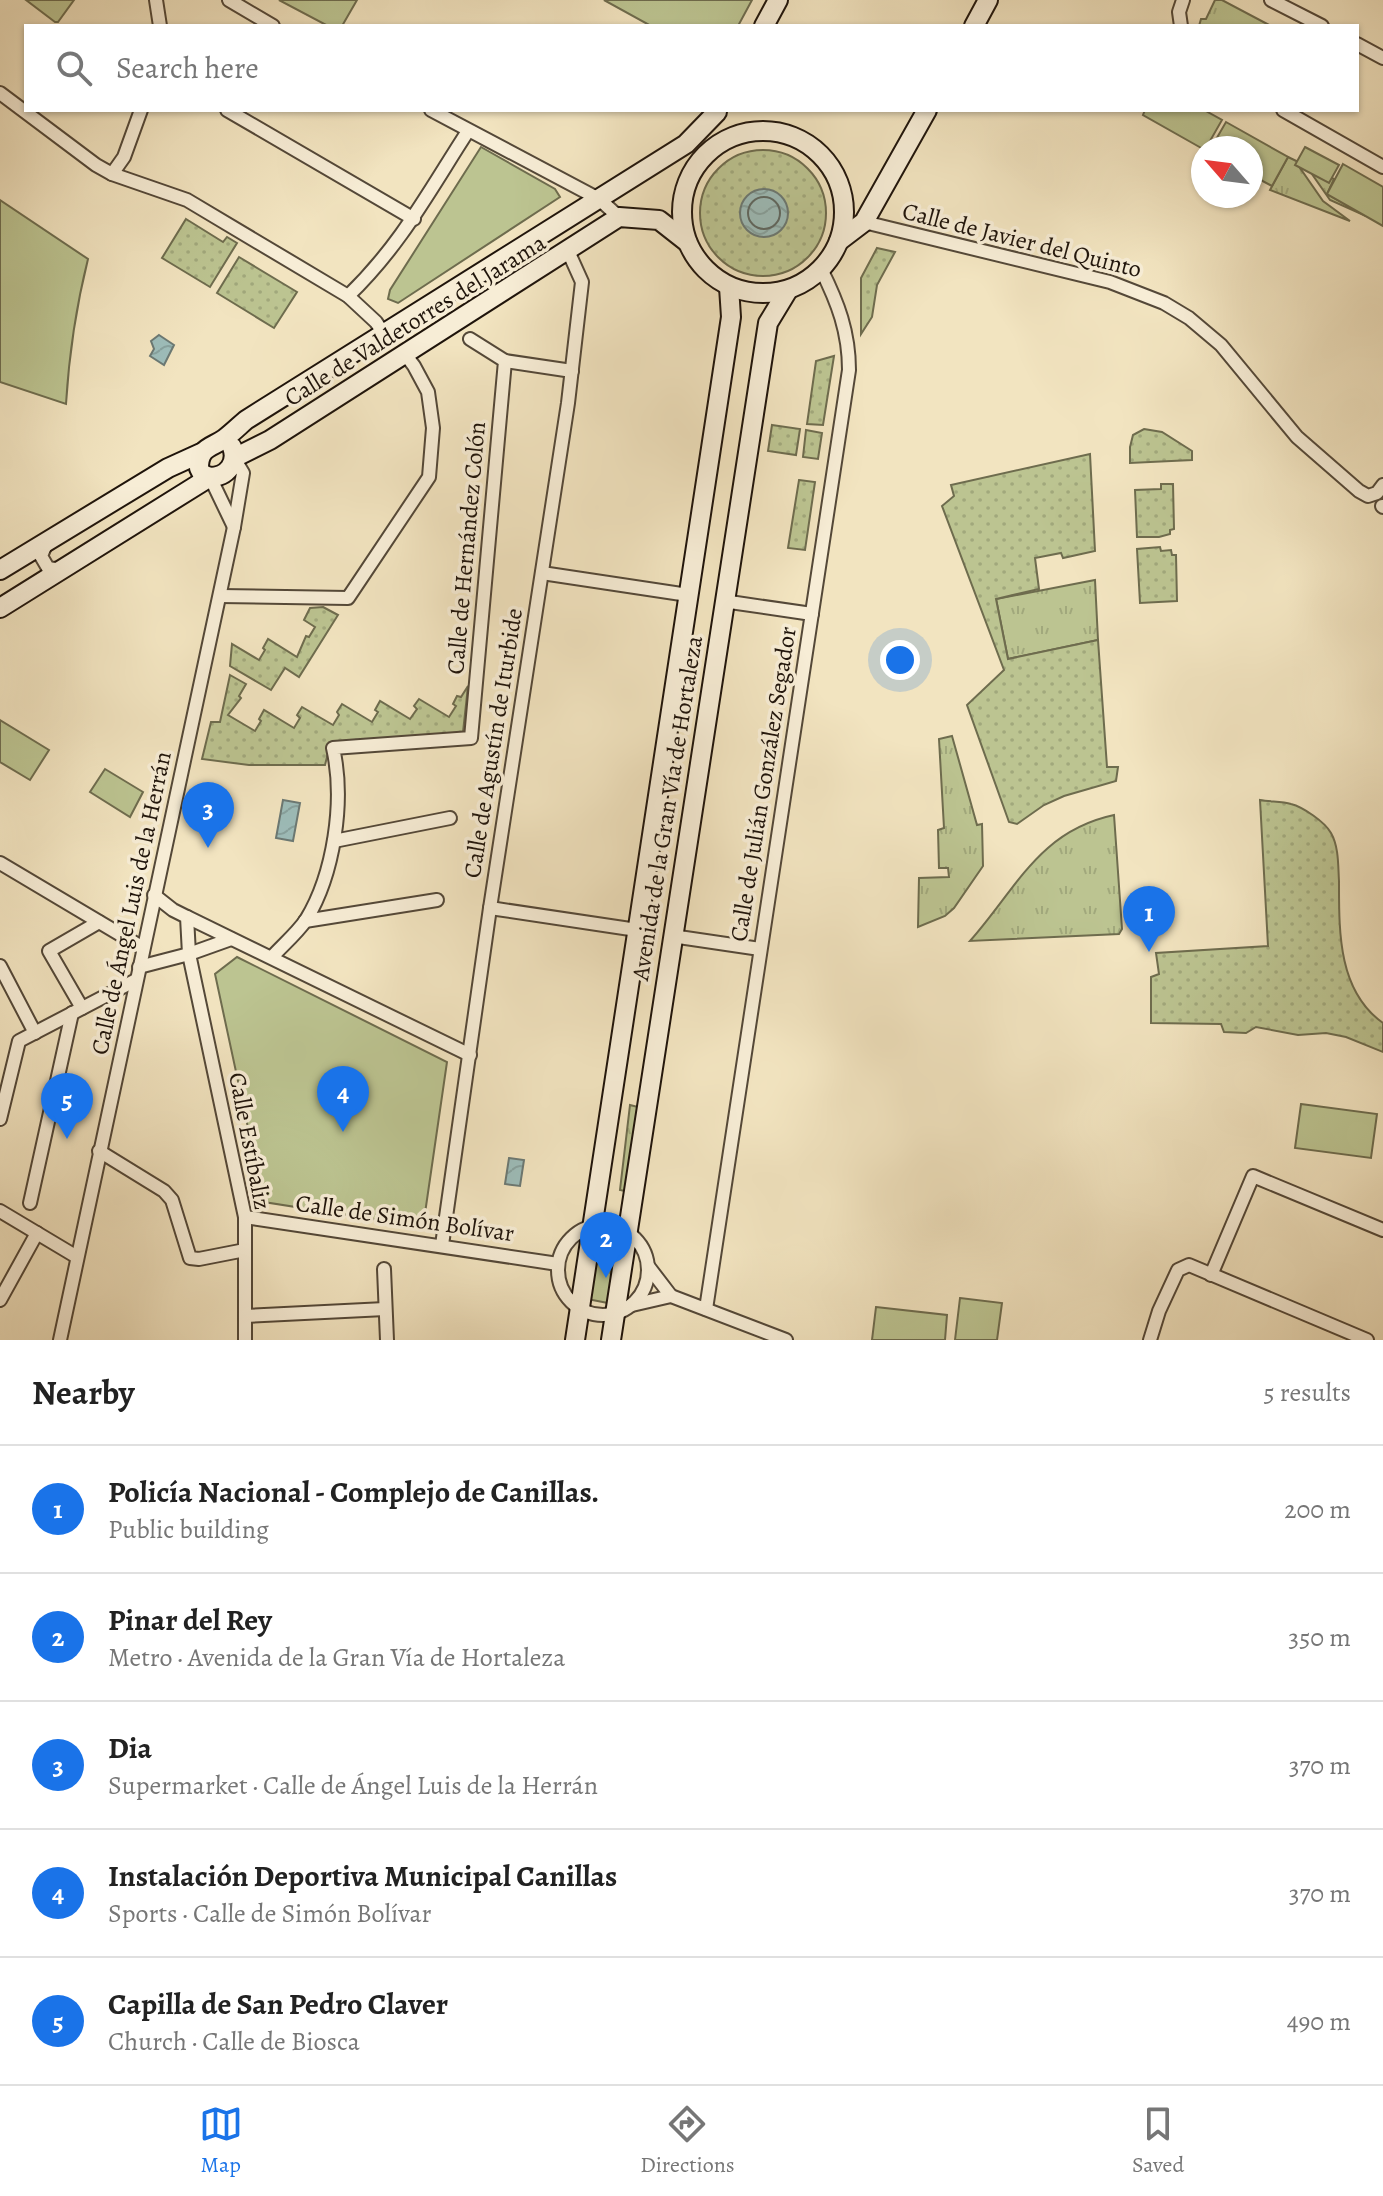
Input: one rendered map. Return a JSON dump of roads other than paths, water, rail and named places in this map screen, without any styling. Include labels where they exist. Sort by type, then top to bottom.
[{"type":"main road","points":[[765,24],[778,0]]},
{"type":"main road","points":[[975,24],[988,0]]},
{"type":"main road","points":[[703,144],[754,131],[778,132],[800,139],[820,153],[834,172],[843,194],[845,218],[839,241],[810,280],[788,290],[759,294],[729,287],[711,276],[687,242],[682,217],[684,192],[698,164],[703,144],[718,112]]},
{"type":"main road","points":[[839,241],[864,222],[926,112]]},
{"type":"main road","name":"Calle de Valdetorres del Jarama","points":[[221,441],[246,420],[599,199],[703,144]]},
{"type":"main road","points":[[619,217],[659,220],[687,242]]},
{"type":"main road","name":"Calle de Valdetorres del Jarama","points":[[234,458],[270,440],[619,217]]},
{"type":"main road","name":"Avenida de la Gran Vía de Hortaleza","points":[[575,1340],[731,317],[729,287]]},
{"type":"main road","name":"Avenida de la Gran Vía de Hortaleza","points":[[611,1340],[768,323],[788,290]]},
{"type":"main road","points":[[0,570],[168,468],[201,453],[206,447],[221,441],[232,447],[234,458],[231,467],[224,473],[210,477],[0,608]]},
{"type":"main road","points":[[201,453],[199,468],[202,474],[210,477]]},
{"type":"street","points":[[156,0],[160,24]]},
{"type":"street","points":[[229,0],[270,24]]},
{"type":"street","points":[[1181,24],[1179,12],[1183,0]]},
{"type":"street","points":[[1271,0],[1318,24]]},
{"type":"street","points":[[1359,45],[1383,58]]},
{"type":"street","points":[[0,93],[24,110]]},
{"type":"street","points":[[26,112],[112,174],[187,200],[348,296],[376,322],[384,334]]},
{"type":"street","points":[[112,174],[124,157],[140,112]]},
{"type":"street","points":[[230,112],[414,219]]},
{"type":"street","points":[[435,112],[599,199],[619,217]]},
{"type":"street","points":[[1287,112],[1383,167]]},
{"type":"street","points":[[348,296],[378,267],[414,219],[468,131]]},
{"type":"street","name":"Calle de Javier del Quinto","points":[[864,222],[1110,282],[1164,303],[1189,318],[1221,345],[1297,437],[1327,465],[1368,496],[1380,489]]},
{"type":"street","name":"Calle de Agustín de Iturbide","points":[[442,1245],[572,371],[582,282],[568,251]]},
{"type":"street","name":"Calle de Julián González Segador","points":[[706,1309],[849,370],[846,327],[821,269]]},
{"type":"street","points":[[470,339],[505,361],[572,371]]},
{"type":"street","points":[[220,596],[348,598],[429,477],[433,428],[428,392],[405,354]]},
{"type":"street","name":"Calle de Hernández Colón","points":[[334,841],[337,784],[333,748],[471,738],[505,361]]},
{"type":"street","name":"Calle de Ángel Luis de la Herrán","points":[[64,1338],[99,1151],[234,527],[243,473],[234,458]]},
{"type":"street","points":[[210,477],[234,527]]},
{"type":"street","points":[[47,542],[41,556],[48,568],[63,570]]},
{"type":"street","points":[[542,573],[688,595]]},
{"type":"street","points":[[723,601],[812,614]]},
{"type":"street","points":[[272,957],[305,921],[327,872],[334,841],[450,818]]},
{"type":"street","points":[[0,863],[143,948]]},
{"type":"street","points":[[154,895],[173,910],[470,1055]]},
{"type":"street","points":[[305,921],[437,900]]},
{"type":"street","points":[[490,908],[637,930]]},
{"type":"street","name":"Calle Estíbaliz","points":[[187,917],[189,954],[245,1217],[245,1340]]},
{"type":"street","points":[[30,1203],[77,1011],[49,951],[99,922]]},
{"type":"street","points":[[672,936],[760,949]]},
{"type":"street","points":[[0,1119],[19,1041],[138,974],[231,939]]},
{"type":"street","points":[[0,966],[35,1033]]},
{"type":"street","points":[[99,1151],[164,1191],[172,1200],[190,1258],[245,1250]]},
{"type":"street","points":[[1211,1275],[1253,1176],[1383,1230]]},
{"type":"street","points":[[0,1211],[77,1257]]},
{"type":"street","name":"Calle de Simón Bolívar","points":[[245,1217],[558,1264]]},
{"type":"street","points":[[671,1296],[632,1305],[614,1315],[579,1308],[560,1286],[558,1264],[561,1251],[577,1233],[591,1226],[601,1225],[627,1232],[641,1248],[648,1266],[671,1296],[786,1340]]},
{"type":"street","points":[[0,1300],[37,1233]]},
{"type":"street","points":[[1150,1340],[1159,1311],[1178,1270],[1189,1265],[1367,1340]]},
{"type":"street","points":[[632,1305],[644,1291],[648,1266]]},
{"type":"street","points":[[384,1269],[387,1340]]},
{"type":"street","points":[[245,1316],[385,1309]]},
{"type":"water","points":[[764,189],[781,196],[788,213],[781,230],[764,237],[747,230],[740,213],[747,196]]},
{"type":"water","points":[[159,335],[174,345],[164,365],[150,356],[154,349],[151,341]]},
{"type":"water","points":[[283,800],[300,803],[293,841],[276,838]]},
{"type":"water","points":[[509,1158],[524,1160],[520,1186],[505,1184]]},
{"type":"place","name":"Dia","points":[[208,848]]},
{"type":"place","name":"Policía Nacional - Complejo de Canillas.","points":[[1149,952]]},
{"type":"place","name":"Instalación Deportiva Municipal Canillas","points":[[343,1132]]},
{"type":"place","name":"Capilla de San Pedro Claver","points":[[67,1139]]},
{"type":"place","name":"Pinar del Rey","points":[[606,1278]]}]
